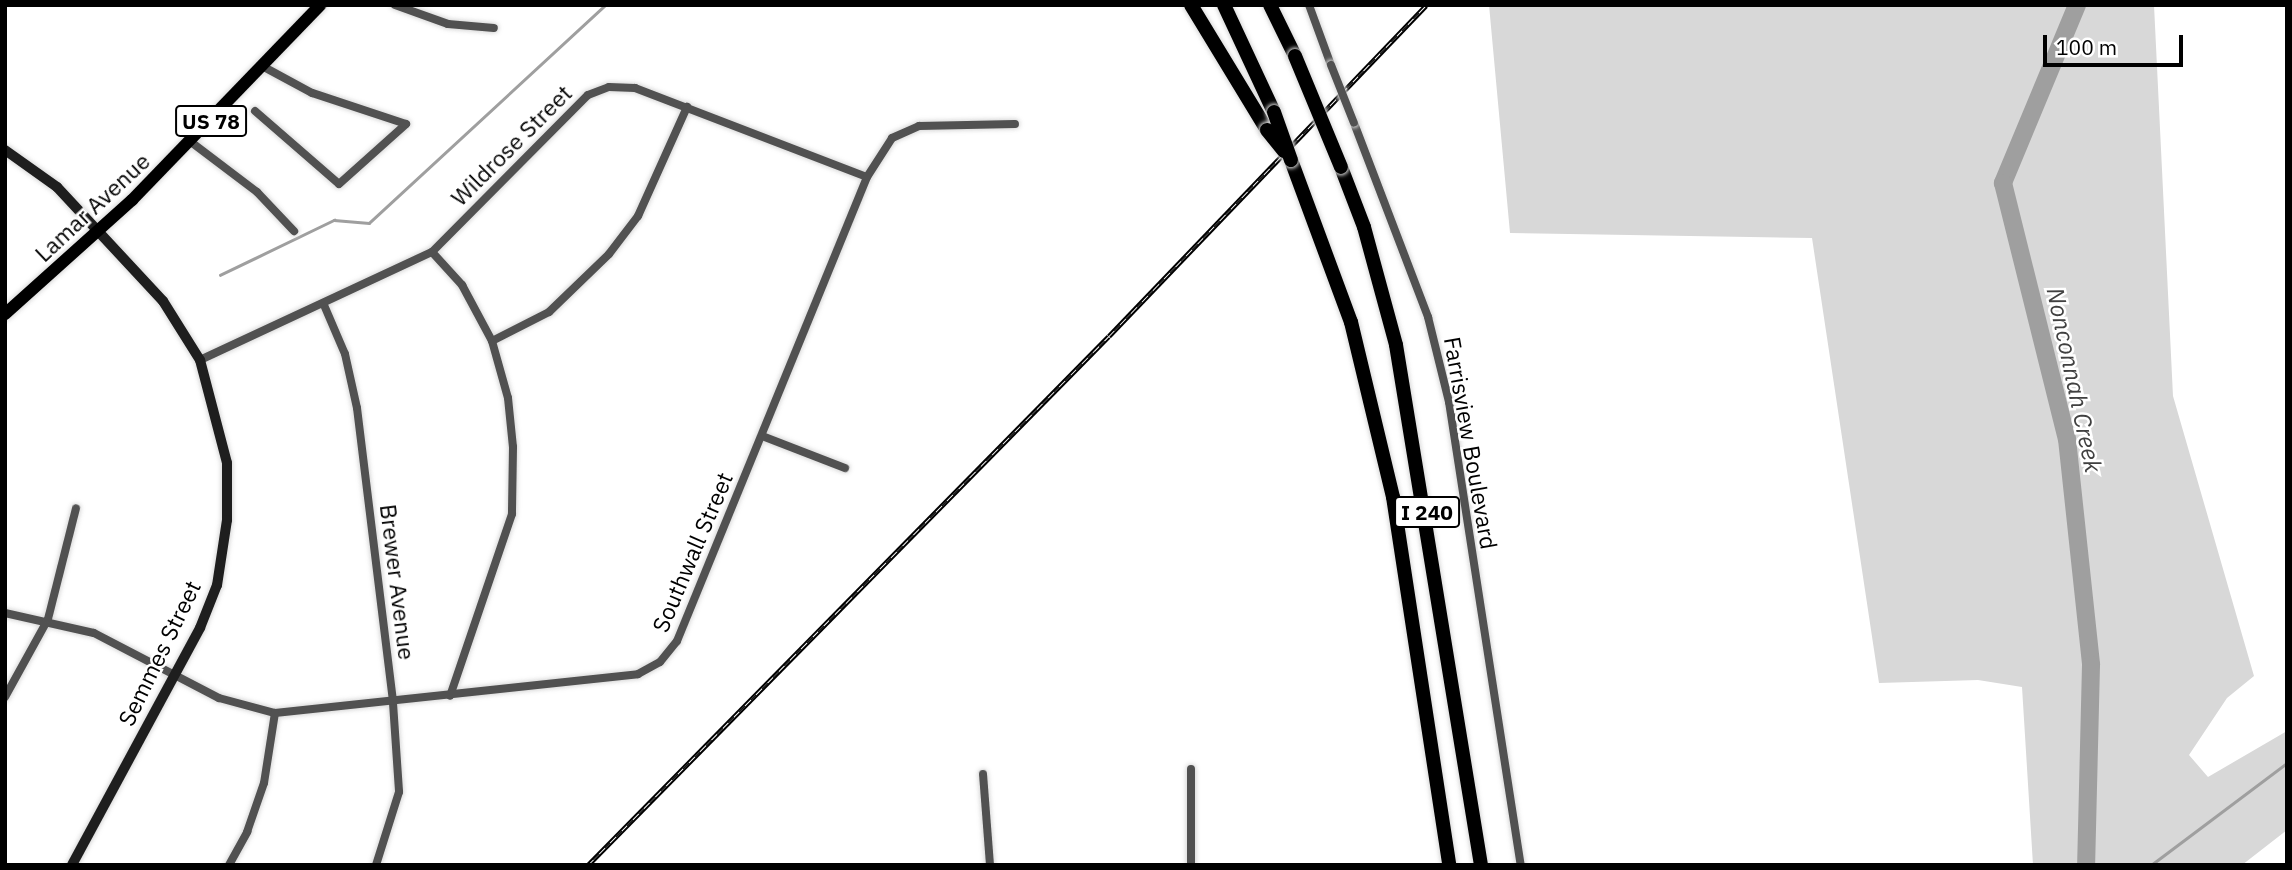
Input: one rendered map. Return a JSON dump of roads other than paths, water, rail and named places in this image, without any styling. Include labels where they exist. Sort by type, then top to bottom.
[{"type":"highway","points":[[1191,5],[1268,130],[1292,160]]},
{"type":"highway","name":"I 240","points":[[1224,5],[1274,112],[1351,322],[1393,497],[1449,865]]},
{"type":"highway","name":"I 240","points":[[1270,5],[1292,49],[1364,227],[1396,345],[1481,865]]},
{"type":"highway","points":[[1279,5],[1292,49]]},
{"type":"main road","name":"Lamar Avenue","points":[[5,314],[99,233],[191,142],[320,5]]},
{"type":"main road","name":"Semmes Street","points":[[5,150],[57,187],[163,301],[200,360],[227,463],[227,520],[217,585],[174,675],[72,865]]},
{"type":"street","points":[[395,5],[448,24],[494,28]]},
{"type":"street","name":"Farrisview Boulevard","points":[[1309,5],[1427,317],[1448,402],[1521,865]]},
{"type":"street","points":[[255,111],[339,184],[406,124],[312,93],[262,66]]},
{"type":"street","name":"Wildrose Street","points":[[200,360],[324,305],[432,252],[587,95],[609,87],[635,88],[867,177]]},
{"type":"street","points":[[492,341],[549,312],[609,254],[638,216],[687,107]]},
{"type":"street","name":"Southwall Street","points":[[5,613],[48,619],[94,633],[219,698],[275,713],[393,703],[638,674],[660,663],[677,642],[867,177],[892,138],[919,126],[1015,124]]},
{"type":"street","points":[[191,142],[257,192],[293,231]]},
{"type":"street","points":[[432,252],[462,285],[492,341],[508,398],[513,447],[512,514],[450,696]]},
{"type":"street","name":"Brewer Avenue","points":[[324,305],[345,354],[357,408],[393,703],[399,792],[376,865]]},
{"type":"street","points":[[762,436],[845,468]]},
{"type":"street","points":[[5,697],[48,619],[76,508]]},
{"type":"street","points":[[229,865],[264,783],[275,713]]},
{"type":"street","points":[[1191,769],[1191,865]]},
{"type":"street","points":[[983,774],[990,865]]},
{"type":"waterway","points":[[220,275],[334,220],[369,223],[605,5]]},
{"type":"waterway","name":"Nonconnah Creek","points":[[2077,5],[2003,183],[2067,439],[2091,665],[2086,865]]},
{"type":"waterway","points":[[2151,865],[2287,763]]},
{"type":"railway","points":[[588,865],[1109,336],[1426,5]]}]
